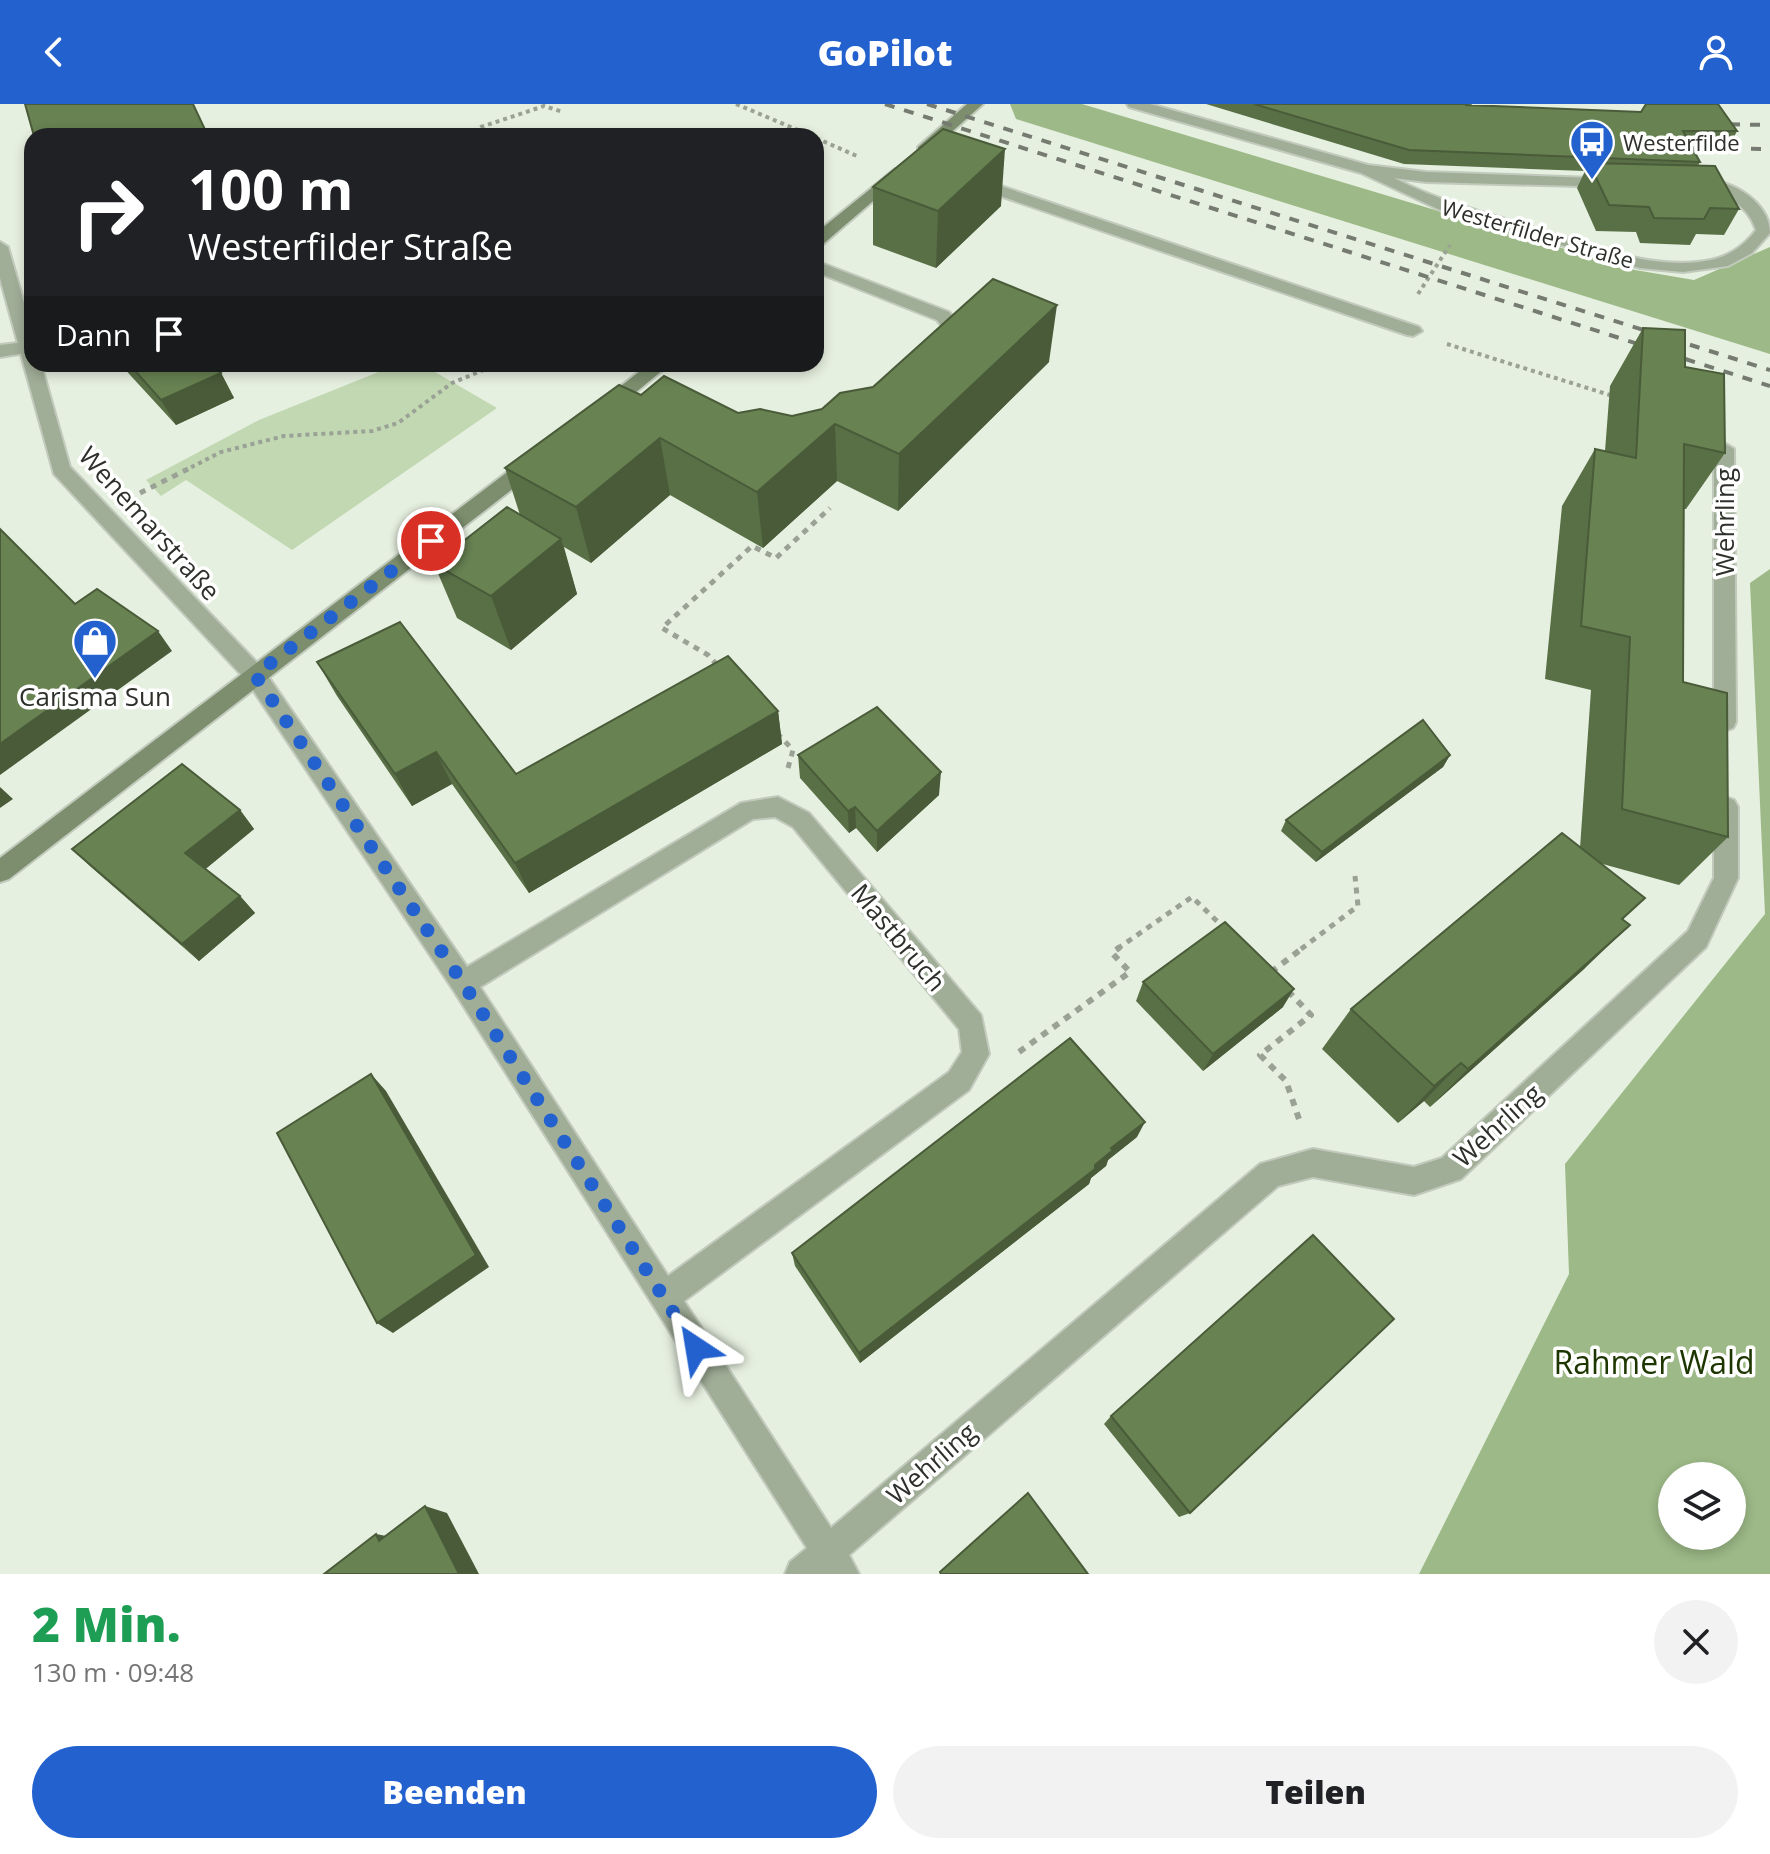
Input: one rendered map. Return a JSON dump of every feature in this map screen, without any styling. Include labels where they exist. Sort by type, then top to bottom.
[{"type":"street","points":[[824,235],[917,162],[976,104]]},
{"type":"street","name":"Westerfilder Straße","points":[[1134,104],[1367,170],[1426,177],[1637,182]]},
{"type":"street","name":"Westerfilder Straße","points":[[1367,170],[1433,202],[1640,263],[1705,266],[1734,258],[1754,245],[1764,230],[1761,214],[1741,198],[1710,184],[1681,184]]},
{"type":"street","points":[[952,174],[1413,331]]},
{"type":"street","name":"Wenemarstraße","points":[[0,247],[24,327]]},
{"type":"street","points":[[824,269],[943,316],[953,328],[949,340],[927,360]]},
{"type":"street","points":[[0,351],[24,357]]},
{"type":"street","name":"Wenemarstraße","points":[[37,372],[61,469],[255,675]]},
{"type":"street","points":[[594,415],[638,390],[654,372]]},
{"type":"street","name":"Wehrling","points":[[1724,449],[1726,751]]},
{"type":"street","points":[[0,872],[544,454]]},
{"type":"street","points":[[255,675],[463,983],[834,1563]]},
{"type":"street","name":"Wehrling","points":[[802,1574],[834,1563],[1270,1174],[1313,1163],[1414,1181],[1451,1169],[1697,939],[1726,878],[1726,783]]},
{"type":"street","points":[[463,983],[749,810],[778,807]]},
{"type":"street","name":"Mastbruch","points":[[778,807],[801,820],[972,1024],[976,1054]]},
{"type":"street","points":[[664,1297],[959,1081],[976,1054]]},
{"type":"path","points":[[736,104],[793,128]]},
{"type":"path","points":[[479,128],[544,106],[563,112]]},
{"type":"path","points":[[824,141],[848,151]]},
{"type":"path","points":[[1421,289],[1452,241]]},
{"type":"path","points":[[1413,331],[1473,353],[1626,399]]},
{"type":"path","points":[[99,512],[221,452],[284,436],[372,431],[398,423],[452,383],[479,372]]},
{"type":"path","points":[[727,676],[708,655],[662,628],[752,546],[776,558],[830,508]]},
{"type":"path","points":[[774,729],[793,750],[778,807]]},
{"type":"path","points":[[1269,973],[1358,906],[1355,876]]},
{"type":"path","points":[[976,1054],[1011,1058],[1130,972],[1112,953],[1192,897],[1225,930]]},
{"type":"path","points":[[1258,962],[1311,1015],[1260,1055],[1286,1081],[1313,1163]]},
{"type":"green space","points":[[1010,104],[1082,104],[1635,270],[1694,280],[1770,247],[1770,354],[1016,119]]},
{"type":"green space","points":[[379,372],[435,372],[497,408],[292,550],[186,480],[161,496],[146,480],[259,420]]},
{"type":"green space","name":"Rahmer Wald","points":[[1770,569],[1770,1574],[1419,1574],[1569,1274],[1565,1164],[1765,914],[1750,583]]},
{"type":"building","points":[[25,104],[193,104],[204,128],[32,128]]},
{"type":"building","points":[[1254,104],[1468,104],[1641,112],[1646,104],[1718,104],[1737,131],[1683,131],[1700,162],[1409,150]]},
{"type":"building","points":[[943,129],[1005,149],[938,211],[873,187]]},
{"type":"building","points":[[1589,163],[1715,166],[1739,209],[1710,208],[1704,219],[1654,218],[1649,207],[1609,205]]},
{"type":"building","points":[[993,279],[1057,305],[899,454],[835,424],[757,492],[660,438],[576,507],[505,468],[619,385],[641,395],[664,376],[738,413],[760,409],[792,416],[822,409],[840,393],[873,387]]},
{"type":"building","points":[[1643,328],[1685,330],[1685,367],[1724,374],[1725,453],[1684,444],[1683,682],[1727,693],[1728,837],[1622,809],[1630,637],[1581,626],[1595,449],[1636,458]]},
{"type":"building","points":[[136,372],[221,373],[161,400]]},
{"type":"building","points":[[507,507],[561,539],[491,596],[434,564]]},
{"type":"building","points":[[0,529],[75,604],[97,589],[158,631],[0,744]]},
{"type":"building","points":[[400,622],[516,774],[728,656],[778,711],[515,863],[436,752],[395,774],[317,662]]},
{"type":"building","points":[[877,707],[941,772],[877,831],[855,807],[848,811],[798,755]]},
{"type":"building","points":[[1423,720],[1450,755],[1322,852],[1286,820]]},
{"type":"building","points":[[182,764],[240,810],[185,853],[240,896],[182,944],[72,849]]},
{"type":"building","points":[[1562,833],[1645,898],[1622,919],[1630,925],[1468,1069],[1461,1063],[1434,1086],[1351,1009]]},
{"type":"building","points":[[1225,922],[1294,989],[1213,1054],[1143,982]]},
{"type":"building","points":[[1070,1038],[1145,1122],[1111,1148],[1113,1150],[1095,1165],[1095,1169],[859,1353],[792,1253]]},
{"type":"building","points":[[371,1074],[476,1255],[377,1323],[277,1133]]},
{"type":"building","points":[[1313,1235],[1394,1319],[1190,1513],[1111,1416]]},
{"type":"building","points":[[1028,1493],[1088,1574],[941,1574],[940,1572]]},
{"type":"building","points":[[425,1506],[459,1574],[324,1574],[376,1534],[379,1541]]},
{"type":"railway","points":[[885,104],[1770,386]]},
{"type":"railway","points":[[927,104],[1770,370]]},
{"type":"railway","points":[[1710,124],[1770,125]]},
{"type":"railway","points":[[1671,148],[1770,149]]},
{"type":"place","name":"Westerfilde","points":[[1592,181]]},
{"type":"place","name":"Carisma Sun","points":[[95,680]]},
{"type":"route","points":[[431,541],[255,675],[463,983],[696,1348]]}]
